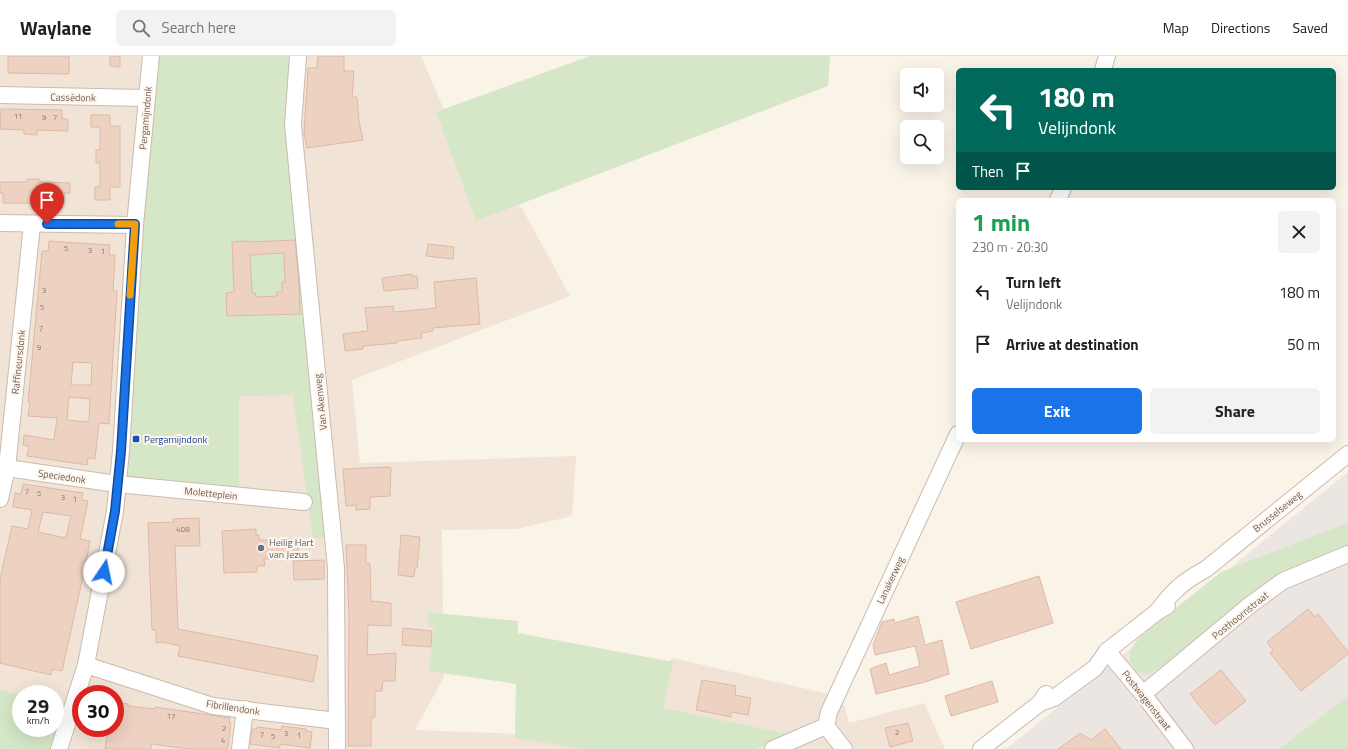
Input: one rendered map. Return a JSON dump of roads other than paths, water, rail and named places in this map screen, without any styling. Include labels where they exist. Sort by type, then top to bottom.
[{"type":"street","name":"Pergamijndonk","points":[[59,749],[86,664],[115,511],[123,421],[135,224],[146,98],[152,56]]},
{"type":"street","name":"Van Akenweg","points":[[298,56],[296,65],[293,125],[336,568],[337,749]]},
{"type":"street","points":[[1104,68],[1107,56]]},
{"type":"street","name":"Cassédonk","points":[[0,95],[146,98]]},
{"type":"street","points":[[0,223],[135,224]]},
{"type":"street","name":"Raffineursdonk","points":[[0,499],[7,468],[32,224]]},
{"type":"street","name":"Lanakerweg","points":[[826,726],[829,712],[956,438]]},
{"type":"street","name":"Brusselseweg","points":[[981,749],[1040,703],[1048,692],[1088,659],[1107,651],[1158,611],[1174,603],[1195,585],[1206,569],[1348,454]]},
{"type":"street","name":"Speciedonk","points":[[7,468],[117,484]]},
{"type":"street","name":"Moletteplein","points":[[117,484],[304,502]]},
{"type":"street","name":"Posthoornstraat","points":[[1143,694],[1250,605],[1283,581],[1348,554]]},
{"type":"street","name":"Postwagenstraat","points":[[1107,651],[1186,749]]},
{"type":"street","name":"Fibrillendonk","points":[[86,664],[213,706],[337,720]]},
{"type":"street","points":[[240,749],[244,709]]},
{"type":"street","points":[[774,749],[826,726],[844,749]]},
{"type":"place","name":"Pergamijndonk","points":[[136,439]]},
{"type":"place","name":"Heilig Hart van Jezus","points":[[261,548]]}]
